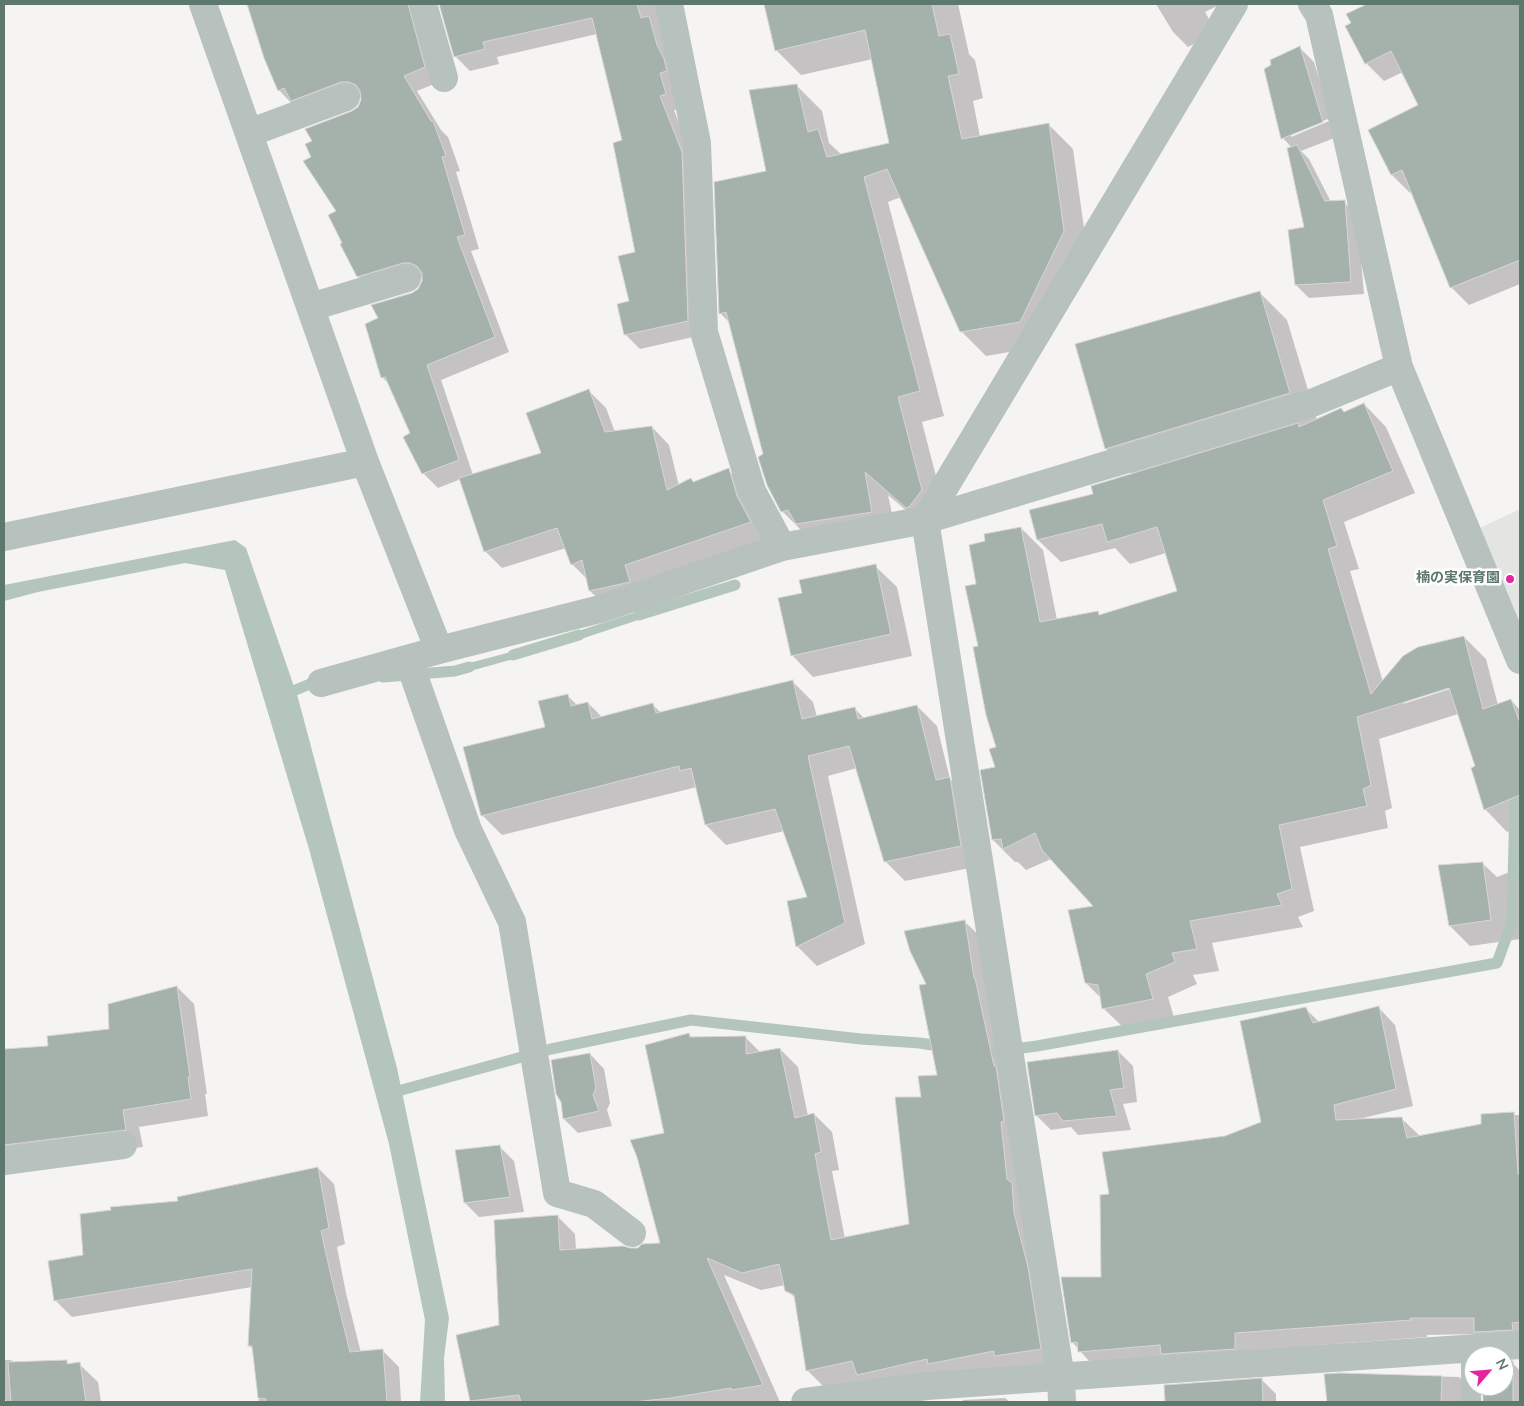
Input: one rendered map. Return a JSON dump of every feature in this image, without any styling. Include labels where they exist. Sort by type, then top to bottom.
[{"type":"street","points":[[203,4],[366,462],[439,650]]},
{"type":"street","points":[[423,4],[444,78]]},
{"type":"street","points":[[669,4],[697,143],[704,332],[752,491],[782,547]]},
{"type":"street","points":[[1061,1390],[925,520],[1234,4]]},
{"type":"street","points":[[1312,4],[1319,15],[1399,367],[1520,660]]},
{"type":"street","points":[[249,133],[346,97]]},
{"type":"street","points":[[311,307],[407,278]]},
{"type":"street","points":[[321,683],[439,650],[600,610],[782,547],[925,520],[1312,403],[1399,367]]},
{"type":"street","points":[[4,537],[366,462]]},
{"type":"street","points":[[408,659],[468,830],[512,922],[557,1193],[594,1204],[632,1233]]},
{"type":"street","points":[[4,1161],[123,1145]]},
{"type":"street","points":[[805,1402],[927,1386],[1061,1390],[1464,1350]]},
{"type":"shaded area","name":"楠の実保育園","points":[[1520,509],[1520,629],[1480,528]]},
{"type":"shaded area","points":[[235,540],[246,548],[298,698],[397,1068],[449,1318],[444,1358],[445,1402],[420,1402],[425,1320],[389,1144],[309,849],[225,570],[185,563],[38,592],[4,601],[4,585]]},
{"type":"shaded area","points":[[651,607],[653,615],[566,644],[563,636]]},
{"type":"shaded area","points":[[526,648],[528,655],[456,675],[454,667]]},
{"type":"building","points":[[247,4],[408,4],[425,67],[404,76],[431,121],[433,121],[446,156],[442,157],[465,235],[457,237],[495,337],[427,365],[459,460],[422,474],[403,437],[410,433],[385,377],[381,378],[365,324],[378,318],[371,305],[412,293],[418,289],[422,281],[422,273],[417,266],[403,263],[357,277],[328,215],[336,211],[303,161],[311,157],[305,144],[312,141],[305,129],[358,107],[361,100],[360,91],[356,85],[349,82],[341,82],[291,101],[284,88],[278,91],[264,58]]},
{"type":"building","points":[[439,4],[637,4],[641,18],[649,16],[667,71],[660,73],[666,94],[660,96],[682,152],[688,321],[624,335],[617,304],[629,301],[618,256],[635,252],[613,143],[622,140],[592,18],[483,42],[485,49],[454,57]]},
{"type":"building","points":[[764,4],[932,4],[939,36],[950,34],[959,74],[948,76],[962,139],[1049,123],[1064,231],[1020,322],[960,332],[887,169],[864,177],[920,391],[898,397],[922,490],[909,507],[906,508],[865,472],[872,512],[796,524],[788,510],[781,512],[767,485],[758,457],[763,454],[726,312],[719,314],[714,182],[766,171],[749,90],[797,84],[808,132],[818,129],[827,157],[889,143],[865,30],[775,51]]},
{"type":"building","points":[[1367,4],[1520,4],[1520,260],[1450,288],[1402,170],[1391,175],[1368,130],[1418,105],[1391,51],[1365,64],[1345,26],[1351,23],[1346,14]]},
{"type":"building","points":[[1300,46],[1323,122],[1281,139],[1264,69],[1271,65],[1270,60]]},
{"type":"building","points":[[1297,145],[1325,201],[1345,200],[1351,282],[1295,285],[1288,230],[1304,227],[1287,148]]},
{"type":"building","points":[[1260,291],[1290,393],[1105,449],[1075,344]]},
{"type":"building","points":[[589,389],[605,432],[652,426],[667,490],[691,478],[693,482],[729,468],[737,496],[751,522],[625,565],[630,582],[589,591],[582,560],[571,565],[557,528],[484,552],[459,478],[541,453],[526,413]]},
{"type":"building","points":[[1364,403],[1393,471],[1323,500],[1337,546],[1328,549],[1371,694],[1403,656],[1418,647],[1464,636],[1483,709],[1511,699],[1520,723],[1520,795],[1484,810],[1471,768],[1475,766],[1449,688],[1357,717],[1371,785],[1363,789],[1367,806],[1279,825],[1292,889],[1277,894],[1282,905],[1190,921],[1197,949],[1172,953],[1175,962],[1146,974],[1153,999],[1102,1009],[1098,985],[1085,983],[1068,910],[1093,906],[1042,850],[1035,833],[1003,849],[1001,839],[992,840],[980,770],[995,767],[989,749],[996,747],[986,715],[973,647],[978,646],[965,586],[976,584],[969,545],[985,541],[984,534],[1021,527],[1040,622],[1098,611],[1099,615],[1177,591],[1157,527],[1107,542],[1102,524],[1037,540],[1029,510],[1093,494],[1091,486],[1298,423],[1299,427],[1341,408],[1344,412]]},
{"type":"building","points":[[876,564],[891,634],[791,656],[778,598],[802,593],[799,580]]},
{"type":"building","points":[[793,680],[802,719],[855,707],[858,719],[917,705],[936,780],[950,777],[961,846],[884,862],[849,746],[808,756],[845,923],[796,947],[787,901],[807,897],[775,809],[705,825],[691,768],[680,771],[679,766],[481,816],[463,747],[545,727],[538,701],[568,694],[571,706],[588,702],[592,719],[653,703],[656,713]]},
{"type":"building","points":[[1483,862],[1491,920],[1449,926],[1438,865]]},
{"type":"building","points":[[965,920],[974,978],[994,1066],[996,1066],[1004,1121],[1001,1122],[1007,1179],[1012,1183],[1014,1213],[1028,1267],[1041,1349],[994,1356],[994,1351],[928,1364],[927,1359],[857,1375],[852,1361],[806,1371],[794,1295],[785,1291],[779,1264],[742,1273],[707,1258],[763,1385],[633,1402],[521,1402],[519,1395],[470,1401],[456,1335],[499,1325],[494,1220],[558,1215],[560,1250],[623,1246],[638,1248],[642,1244],[660,1243],[637,1157],[630,1140],[664,1133],[645,1045],[689,1033],[690,1037],[746,1036],[746,1054],[780,1048],[795,1118],[814,1113],[821,1152],[815,1154],[831,1240],[909,1224],[895,1097],[921,1097],[918,1076],[937,1075],[919,985],[926,984],[910,951],[904,931]]},
{"type":"building","points":[[177,986],[190,1077],[188,1077],[191,1099],[123,1110],[126,1130],[4,1145],[4,1049],[48,1046],[47,1036],[109,1029],[108,1004]]},
{"type":"building","points":[[1379,1006],[1396,1089],[1334,1105],[1336,1120],[1402,1117],[1407,1138],[1481,1124],[1481,1114],[1514,1112],[1518,1174],[1520,1174],[1520,1322],[1512,1323],[1513,1330],[1474,1332],[1474,1318],[1410,1318],[1411,1320],[1235,1333],[1235,1349],[1161,1354],[1160,1345],[1078,1352],[1077,1342],[1071,1343],[1061,1277],[1101,1277],[1100,1195],[1109,1194],[1102,1152],[1225,1136],[1261,1122],[1240,1021],[1306,1007],[1313,1023]]},
{"type":"building","points":[[1118,1050],[1124,1088],[1110,1090],[1117,1116],[1063,1121],[1057,1113],[1035,1116],[1027,1062]]},
{"type":"building","points":[[590,1053],[596,1088],[593,1095],[599,1111],[563,1119],[561,1102],[556,1094],[551,1060]]},
{"type":"building","points":[[500,1145],[510,1197],[464,1203],[455,1150]]},
{"type":"building","points":[[318,1167],[329,1228],[321,1231],[350,1352],[383,1349],[387,1402],[266,1402],[266,1399],[258,1398],[252,1346],[248,1346],[252,1269],[54,1301],[48,1261],[83,1255],[80,1214],[111,1210],[110,1207],[178,1201],[177,1197]]},
{"type":"building","points":[[67,1360],[67,1364],[80,1362],[86,1402],[11,1402],[8,1362]]},
{"type":"building","points":[[1324,1374],[1442,1376],[1441,1402],[1327,1402]]},
{"type":"building","points":[[1262,1378],[1263,1402],[1165,1402],[1164,1385]]},
{"type":"building","points":[[1483,1396],[1513,1396],[1513,1402],[1483,1402]]},
{"type":"waterway","points":[[639,615],[735,585]]},
{"type":"waterway","points":[[513,655],[579,635]]},
{"type":"waterway","points":[[383,677],[455,671],[469,667]]},
{"type":"waterway","points":[[293,691],[310,684],[322,683]]},
{"type":"waterway","points":[[977,1052],[985,1053],[1037,1046],[1497,963],[1512,922],[1515,803],[1520,802]]},
{"type":"waterway","points":[[398,1091],[551,1049],[691,1020],[944,1047]]},
{"type":"place","name":"楠の実保育園","points":[[1510,579]]}]
